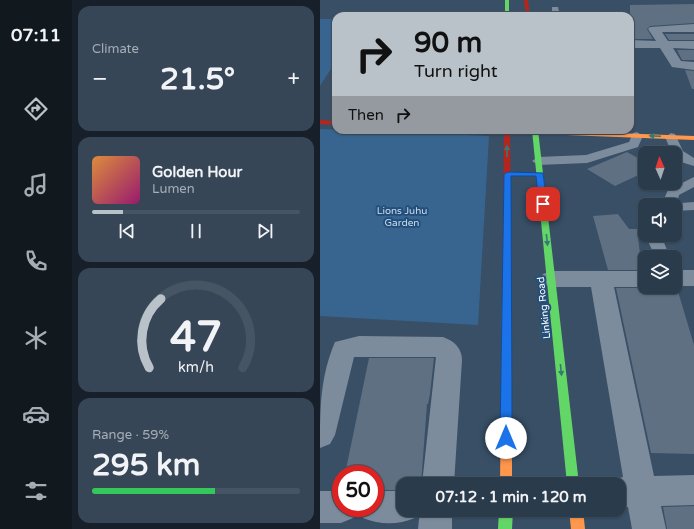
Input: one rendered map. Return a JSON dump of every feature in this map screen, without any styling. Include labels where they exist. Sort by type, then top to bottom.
[{"type":"main road","points":[[507,0],[507,12]]},
{"type":"main road","points":[[526,0],[528,12]]},
{"type":"main road","points":[[320,122],[332,123]]},
{"type":"main road","points":[[680,125],[684,138]]},
{"type":"main road","points":[[506,477],[511,174],[507,134]]},
{"type":"main road","name":"Linking Road","points":[[535,134],[572,477]]},
{"type":"main road","points":[[596,134],[694,138]]},
{"type":"main road","points":[[527,174],[540,174]]},
{"type":"main road","points":[[506,517],[506,529]]},
{"type":"main road","points":[[577,517],[578,529]]},
{"type":"street","points":[[694,28],[655,28],[677,64],[694,66]]},
{"type":"street","points":[[634,44],[694,45]]},
{"type":"street","points":[[551,278],[638,278]]},
{"type":"street","points":[[602,279],[631,492],[649,529]]},
{"type":"street","points":[[320,435],[341,355],[344,349],[359,346],[443,347],[449,354],[449,360],[439,477]]},
{"type":"street","points":[[631,492],[694,490]]},
{"type":"street","points":[[320,507],[332,507]]},
{"type":"street","points":[[384,507],[396,507]]},
{"type":"street","points":[[435,529],[436,517]]},
{"type":"lane","points":[[538,161],[587,159],[634,144],[637,136]]},
{"type":"lane","points":[[671,137],[679,155],[694,162]]},
{"type":"lane","points":[[671,198],[673,193],[694,180]]},
{"type":"lane","points":[[682,206],[694,206]]},
{"type":"lane","points":[[656,242],[659,250]]},
{"type":"green space","points":[[320,19],[332,19],[332,67],[320,86]]},
{"type":"green space","name":"Lions Juhu Garden","points":[[320,129],[332,129],[332,134],[441,134],[489,136],[478,325],[320,316]]},
{"type":"building","points":[[694,4],[694,23],[650,26],[647,29],[653,39],[634,39],[634,12],[630,12],[630,5]]},
{"type":"building","points":[[665,34],[694,34],[694,40],[669,40]]},
{"type":"building","points":[[677,50],[694,50],[694,60],[682,60]]},
{"type":"building","points":[[685,70],[694,71],[694,89],[692,89]]},
{"type":"building","points":[[627,152],[638,158],[638,175],[615,186],[587,169]]},
{"type":"building","points":[[618,214],[629,229],[637,229],[640,250],[638,250],[638,270],[608,270],[593,216]]},
{"type":"building","points":[[616,288],[638,288],[638,294],[679,294],[694,345],[694,454],[651,453]]},
{"type":"building","points":[[369,358],[434,358],[430,394],[427,404],[422,477],[396,477],[396,490],[384,490],[384,465],[347,465]]},
{"type":"building","points":[[694,506],[694,529],[667,529],[663,507]]},
{"type":"traffic: fast","points":[[507,0],[507,12]]},
{"type":"traffic: fast","points":[[535,134],[572,477]]},
{"type":"traffic: fast","points":[[505,529],[506,517]]},
{"type":"traffic: slow","points":[[590,134],[694,138]]},
{"type":"traffic: slow","points":[[506,477],[507,302]]},
{"type":"traffic: slow","points":[[577,517],[578,529]]},
{"type":"traffic: jam","points":[[526,0],[528,12]]},
{"type":"traffic: jam","points":[[320,122],[332,123]]},
{"type":"traffic: jam","points":[[507,134],[507,302]]},
{"type":"route","points":[[506,438],[508,174],[540,174],[543,204]]}]
